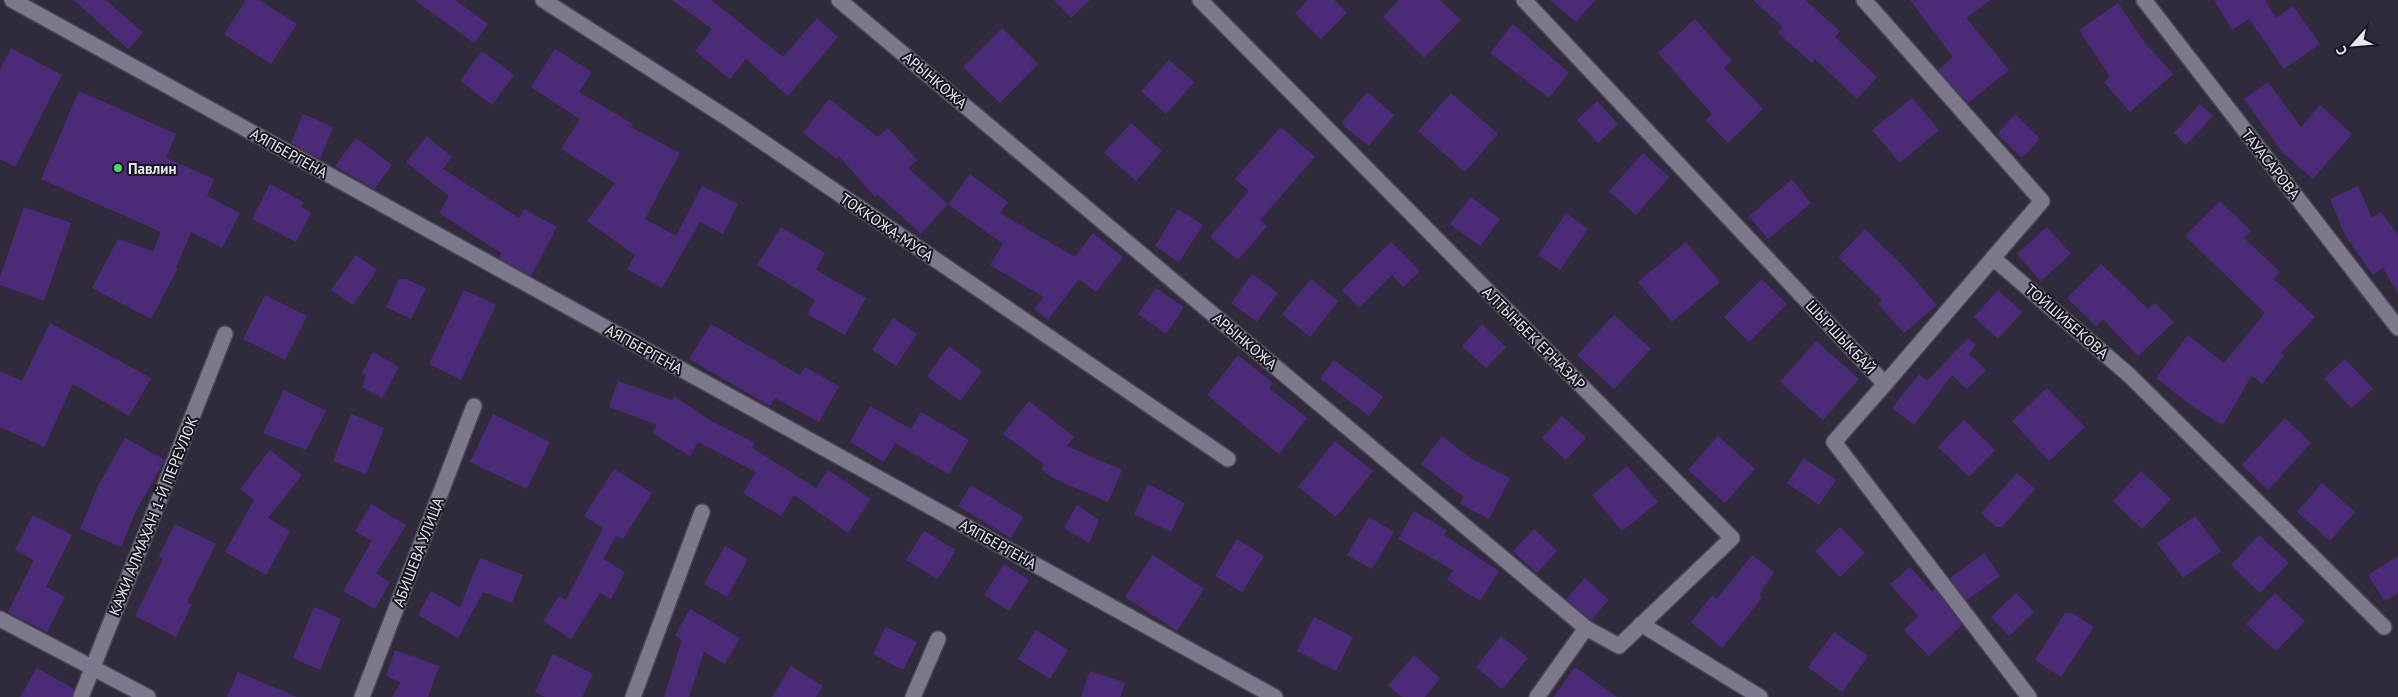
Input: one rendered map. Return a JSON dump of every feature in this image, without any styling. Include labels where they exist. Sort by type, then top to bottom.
[{"type":"street","name":"АЯПБЕРГЕНА","points":[[12,0],[1275,697]]},
{"type":"street","name":"ТОККОЖА-МУСА","points":[[543,0],[732,122],[1228,459]]},
{"type":"street","name":"АРЫНКОЖА","points":[[839,0],[1586,628]]},
{"type":"street","name":"АЛТЫНБЕК ЕРНАЗАР","points":[[1200,0],[1732,538],[1619,646],[1586,628]]},
{"type":"street","name":"ШЫРШЫКБАЙ","points":[[1524,0],[1885,384],[1834,442],[2029,697]]},
{"type":"street","points":[[1864,0],[2042,201],[1885,384]]},
{"type":"street","name":"ТАУАСАРОВА","points":[[2144,0],[2398,328]]},
{"type":"street","name":"ТОЙШИБЕКОВА","points":[[1993,258],[2128,375],[2384,627]]},
{"type":"street","name":"КАЖИ АЛМАХАН 1-Й ПЕРЕУЛОК","points":[[81,697],[225,334]]},
{"type":"street","name":"АБИШЕВА УЛИЦА","points":[[362,697],[474,406]]},
{"type":"street","points":[[633,697],[702,512]]},
{"type":"street","points":[[0,619],[148,697]]},
{"type":"street","points":[[1641,624],[1760,697]]},
{"type":"street","points":[[1537,697],[1586,628]]},
{"type":"street","points":[[913,697],[938,639]]},
{"type":"building","points":[[74,0],[106,0],[143,33],[128,49]]},
{"type":"building","points":[[246,0],[259,0],[297,24],[271,64],[224,34]]},
{"type":"building","points":[[415,0],[455,0],[488,24],[474,43]]},
{"type":"building","points":[[672,0],[711,0],[783,57],[817,18],[838,37],[788,96],[746,59],[730,79],[695,51],[712,29]]},
{"type":"building","points":[[1054,0],[1090,0],[1071,18]]},
{"type":"building","points":[[1308,0],[1334,0],[1347,13],[1321,39],[1295,13]]},
{"type":"building","points":[[1399,0],[1440,0],[1461,20],[1424,58],[1383,17]]},
{"type":"building","points":[[1550,0],[1595,0],[1576,22]]},
{"type":"building","points":[[1753,0],[1805,0],[1840,31],[1835,37],[1877,77],[1857,99],[1815,59],[1812,63],[1778,33],[1783,27]]},
{"type":"building","points":[[1910,0],[1990,0],[1966,18],[2009,70],[1968,103],[1938,70],[1953,57]]},
{"type":"building","points":[[2214,0],[2265,0],[2276,18],[2293,6],[2320,44],[2284,69],[2249,19],[2232,30]]},
{"type":"building","points":[[2118,3],[2145,43],[2173,74],[2130,112],[2104,82],[2110,76],[2079,30]]},
{"type":"building","points":[[1695,19],[1732,61],[1724,68],[1763,109],[1728,143],[1706,120],[1712,114],[1658,53]]},
{"type":"building","points":[[1513,24],[1569,73],[1549,98],[1490,53]]},
{"type":"building","points":[[1002,28],[1038,64],[1000,103],[963,67]]},
{"type":"building","points":[[11,48],[62,75],[15,167],[0,159],[0,70]]},
{"type":"building","points":[[555,49],[592,72],[579,92],[633,124],[631,127],[680,153],[645,219],[676,236],[702,186],[738,204],[723,234],[700,222],[662,288],[627,269],[635,255],[587,221],[615,183],[561,149],[580,119],[531,87]]},
{"type":"building","points":[[482,51],[514,75],[492,105],[460,81]]},
{"type":"building","points":[[1169,60],[1194,82],[1166,114],[1141,91]]},
{"type":"building","points":[[2268,82],[2301,127],[2320,105],[2352,134],[2313,179],[2282,152],[2244,99]]},
{"type":"building","name":"Павлин","points":[[79,91],[176,134],[166,158],[214,179],[207,196],[240,213],[222,248],[191,232],[176,267],[178,268],[151,319],[92,288],[118,239],[153,251],[161,232],[41,179]]},
{"type":"building","points":[[1367,92],[1394,115],[1369,146],[1341,124]]},
{"type":"building","points":[[1451,93],[1498,134],[1465,172],[1418,131]]},
{"type":"building","points":[[1912,98],[1939,130],[1900,163],[1872,130]]},
{"type":"building","points":[[829,99],[878,137],[888,128],[917,160],[908,168],[948,204],[921,234],[878,195],[875,197],[839,156],[837,159],[803,133]]},
{"type":"building","points":[[1597,101],[1618,124],[1598,143],[1577,120]]},
{"type":"building","points":[[2200,104],[2213,116],[2186,145],[2174,133]]},
{"type":"building","points":[[303,114],[333,127],[320,159],[291,143]]},
{"type":"building","points":[[2015,114],[2040,139],[2022,158],[1997,134]]},
{"type":"building","points":[[1131,123],[1162,151],[1136,181],[1104,153]]},
{"type":"building","points":[[1281,127],[1315,157],[1260,220],[1267,226],[1238,260],[1210,237],[1249,191],[1235,179]]},
{"type":"building","points":[[427,136],[452,157],[443,169],[519,218],[524,209],[557,227],[531,276],[499,258],[501,253],[439,213],[449,196],[406,162]]},
{"type":"building","points":[[356,138],[392,165],[374,189],[335,166]]},
{"type":"building","points":[[1643,153],[1669,177],[1636,215],[1609,191]]},
{"type":"building","points":[[970,174],[1008,202],[1000,213],[1075,257],[1093,233],[1123,257],[1096,292],[1079,279],[1048,320],[1034,309],[1044,297],[990,265],[1003,244],[948,204]]},
{"type":"building","points":[[1792,179],[1811,203],[1768,239],[1749,216]]},
{"type":"building","points":[[270,184],[303,202],[301,207],[311,213],[296,242],[252,219]]},
{"type":"building","points":[[2358,186],[2372,218],[2381,212],[2398,235],[2398,294],[2383,268],[2373,275],[2346,237],[2330,199]]},
{"type":"building","points":[[1471,197],[1500,219],[1480,246],[1450,224]]},
{"type":"building","points":[[2220,201],[2251,231],[2244,238],[2280,272],[2274,279],[2315,317],[2281,353],[2284,356],[2262,384],[2252,375],[2223,425],[2193,407],[2156,378],[2188,335],[2224,363],[2265,313],[2185,236]]},
{"type":"building","points":[[24,207],[71,223],[44,301],[0,285],[0,277]]},
{"type":"building","points":[[1178,209],[1203,225],[1179,262],[1155,246]]},
{"type":"building","points":[[1566,213],[1588,229],[1560,270],[1538,255]]},
{"type":"building","points":[[781,227],[825,253],[816,270],[866,298],[845,335],[807,314],[815,300],[757,265]]},
{"type":"building","points":[[2047,227],[2071,254],[2041,281],[2017,254]]},
{"type":"building","points":[[1865,229],[1902,265],[1937,305],[1904,333],[1878,304],[1882,300],[1838,257]]},
{"type":"building","points":[[1391,242],[1420,271],[1403,287],[1392,275],[1359,308],[1342,290]]},
{"type":"building","points":[[1686,242],[1720,282],[1672,322],[1638,282]]},
{"type":"building","points":[[356,255],[377,270],[353,305],[331,290]]},
{"type":"building","points":[[2101,264],[2148,309],[2155,303],[2174,322],[2138,356],[2103,319],[2096,326],[2067,298]]},
{"type":"building","points":[[1252,274],[1278,293],[1257,322],[1231,303]]},
{"type":"building","points":[[399,279],[406,279],[426,288],[411,319],[386,307]]},
{"type":"building","points":[[1311,279],[1338,301],[1310,337],[1282,314]]},
{"type":"building","points":[[1762,279],[1787,304],[1749,342],[1724,317]]},
{"type":"building","points":[[1156,288],[1184,307],[1166,334],[1138,314]]},
{"type":"building","points":[[464,290],[496,305],[461,380],[429,364]]},
{"type":"building","points":[[1998,290],[2022,312],[1998,339],[1974,317]]},
{"type":"building","points":[[265,295],[307,316],[285,360],[243,339]]},
{"type":"building","points":[[1614,315],[1651,349],[1614,389],[1577,355]]},
{"type":"building","points":[[893,318],[917,334],[896,366],[872,350]]},
{"type":"building","points":[[50,323],[151,378],[129,416],[73,384],[44,447],[0,427],[0,371],[22,381]]},
{"type":"building","points":[[711,324],[800,375],[805,367],[839,386],[819,422],[775,398],[770,406],[689,359]]},
{"type":"building","points":[[1482,324],[1506,347],[1486,368],[1462,346]]},
{"type":"building","points":[[1968,338],[1976,345],[1969,354],[1986,370],[1967,389],[1952,375],[1914,425],[1892,408],[1919,374],[1927,381]]},
{"type":"building","points":[[1816,341],[1859,379],[1823,420],[1780,382]]},
{"type":"building","points":[[949,346],[982,371],[960,401],[927,376]]},
{"type":"building","points":[[373,352],[399,367],[382,398],[362,387],[366,375],[362,373]]},
{"type":"building","points":[[1238,355],[1273,383],[1269,388],[1307,418],[1279,454],[1207,395]]},
{"type":"building","points":[[2345,359],[2373,389],[2351,408],[2324,378]]},
{"type":"building","points":[[1334,360],[1383,397],[1369,416],[1320,378]]},
{"type":"building","points":[[618,381],[672,400],[674,396],[711,421],[755,443],[752,448],[816,488],[828,470],[871,499],[848,533],[794,495],[781,516],[743,493],[756,472],[698,442],[690,456],[652,433],[657,425],[609,407]]},
{"type":"building","points":[[2047,388],[2085,427],[2049,461],[2012,421]]},
{"type":"building","points":[[284,390],[326,411],[306,450],[263,433]]},
{"type":"building","points":[[1029,401],[1074,437],[1067,446],[1122,470],[1108,502],[1053,478],[1041,469],[1044,464],[1003,434]]},
{"type":"building","points":[[870,406],[911,429],[921,412],[969,440],[949,474],[895,443],[884,462],[850,442]]},
{"type":"building","points":[[351,414],[384,428],[366,474],[333,461]]},
{"type":"building","points":[[493,414],[550,442],[527,489],[470,462]]},
{"type":"building","points":[[1562,416],[1586,438],[1566,460],[1542,438]]},
{"type":"building","points":[[2285,418],[2311,443],[2268,490],[2242,465]]},
{"type":"building","points":[[1964,420],[1995,450],[1969,477],[1938,447]]},
{"type":"building","points":[[1442,436],[1470,458],[1510,478],[1489,519],[1460,504],[1464,497],[1421,464]]},
{"type":"building","points":[[1718,436],[1755,469],[1725,503],[1688,470]]},
{"type":"building","points":[[125,438],[165,460],[137,509],[121,547],[80,529],[98,486]]},
{"type":"building","points":[[1335,441],[1373,471],[1336,517],[1298,487]]},
{"type":"building","points":[[270,450],[302,475],[268,518],[290,531],[266,575],[225,552],[254,500],[240,489]]},
{"type":"building","points":[[1804,458],[1836,480],[1819,505],[1787,483]]},
{"type":"building","points":[[1627,466],[1658,502],[1622,531],[1592,495]]},
{"type":"building","points":[[614,469],[652,493],[623,539],[616,536],[603,559],[625,572],[611,599],[600,593],[571,639],[543,621],[559,596],[566,600],[603,528],[584,516]]},
{"type":"building","points":[[2141,471],[2171,499],[2142,529],[2113,501]]},
{"type":"building","points":[[2017,473],[2035,489],[2002,527],[1996,527],[1981,513]]},
{"type":"building","points":[[2322,483],[2355,512],[2330,541],[2297,512]]},
{"type":"building","points":[[1148,484],[1185,503],[1171,532],[1134,514]]},
{"type":"building","points":[[971,485],[1023,517],[1011,538],[958,506]]},
{"type":"building","points":[[371,504],[406,525],[376,574],[390,582],[375,609],[343,591],[372,541],[355,531]]},
{"type":"building","points":[[1077,505],[1099,520],[1089,543],[1064,528]]},
{"type":"building","points":[[1414,511],[1447,530],[1444,535],[1499,571],[1480,601],[1447,580],[1453,570],[1398,539]]},
{"type":"building","points":[[33,515],[72,535],[46,587],[65,597],[47,632],[8,612],[34,560],[15,550]]},
{"type":"building","points":[[2195,516],[2221,551],[2183,578],[2157,543]]},
{"type":"building","points":[[1369,517],[1394,532],[1372,569],[1347,555]]},
{"type":"building","points":[[175,524],[216,544],[187,602],[192,604],[176,637],[135,616],[163,559],[159,556]]},
{"type":"building","points":[[1840,527],[1865,553],[1840,577],[1815,551]]},
{"type":"building","points":[[1534,529],[1557,551],[1537,573],[1513,551]]},
{"type":"building","points":[[924,531],[956,550],[938,579],[906,560]]},
{"type":"building","points":[[2259,535],[2289,563],[2260,593],[2231,565]]},
{"type":"building","points":[[1237,539],[1264,556],[1242,592],[1215,576]]},
{"type":"building","points":[[725,546],[748,559],[727,597],[704,584]]},
{"type":"building","points":[[1984,553],[2000,576],[1967,600],[1950,578]]},
{"type":"building","points":[[1153,555],[1204,589],[1177,631],[1125,597]]},
{"type":"building","points":[[1752,555],[1774,572],[1759,595],[1762,598],[1722,648],[1691,622],[1712,595],[1717,599]]},
{"type":"building","points":[[2398,556],[2398,593],[2385,601],[2368,575]]},
{"type":"building","points":[[480,558],[523,575],[512,603],[483,592],[458,638],[418,615],[431,591],[460,607]]},
{"type":"building","points":[[1004,564],[1029,580],[1009,611],[984,595]]},
{"type":"building","points":[[1910,567],[1932,592],[1935,589],[1962,625],[1929,656],[1904,630],[1918,616],[1890,584]]},
{"type":"building","points":[[1585,578],[1609,600],[1591,620],[1566,599]]},
{"type":"building","points":[[2016,593],[2034,612],[2009,636],[1991,617]]},
{"type":"building","points":[[2275,593],[2305,621],[2276,651],[2246,624]]},
{"type":"building","points":[[314,607],[341,619],[320,670],[293,658]]},
{"type":"building","points":[[690,609],[740,638],[725,664],[704,652],[689,697],[664,697],[682,640],[675,635]]},
{"type":"building","points":[[2065,613],[2072,613],[2094,627],[2061,677],[2035,660]]},
{"type":"building","points":[[1314,617],[1353,637],[1336,671],[1297,651]]},
{"type":"building","points":[[886,627],[917,642],[903,670],[873,654]]},
{"type":"building","points":[[1036,630],[1068,650],[1050,679],[1018,659]]},
{"type":"building","points":[[1834,632],[1868,656],[1842,692],[1808,667]]},
{"type":"building","points":[[1501,636],[1528,658],[1502,689],[1476,667]]},
{"type":"building","points":[[395,650],[439,666],[428,697],[392,697],[401,682],[386,676]]},
{"type":"building","points":[[553,654],[593,674],[582,697],[545,697],[535,692]]},
{"type":"building","points":[[1414,655],[1440,678],[1425,697],[1402,697],[1388,686]]},
{"type":"building","points":[[791,666],[823,686],[816,697],[772,697]]},
{"type":"building","points":[[1575,667],[1617,697],[1554,697]]},
{"type":"building","points":[[37,668],[74,689],[72,697],[20,697]]},
{"type":"building","points":[[1090,671],[1125,683],[1120,697],[1081,697]]},
{"type":"building","points":[[238,672],[297,697],[227,697]]},
{"type":"place","name":"Павлин","points":[[118,168]]}]
